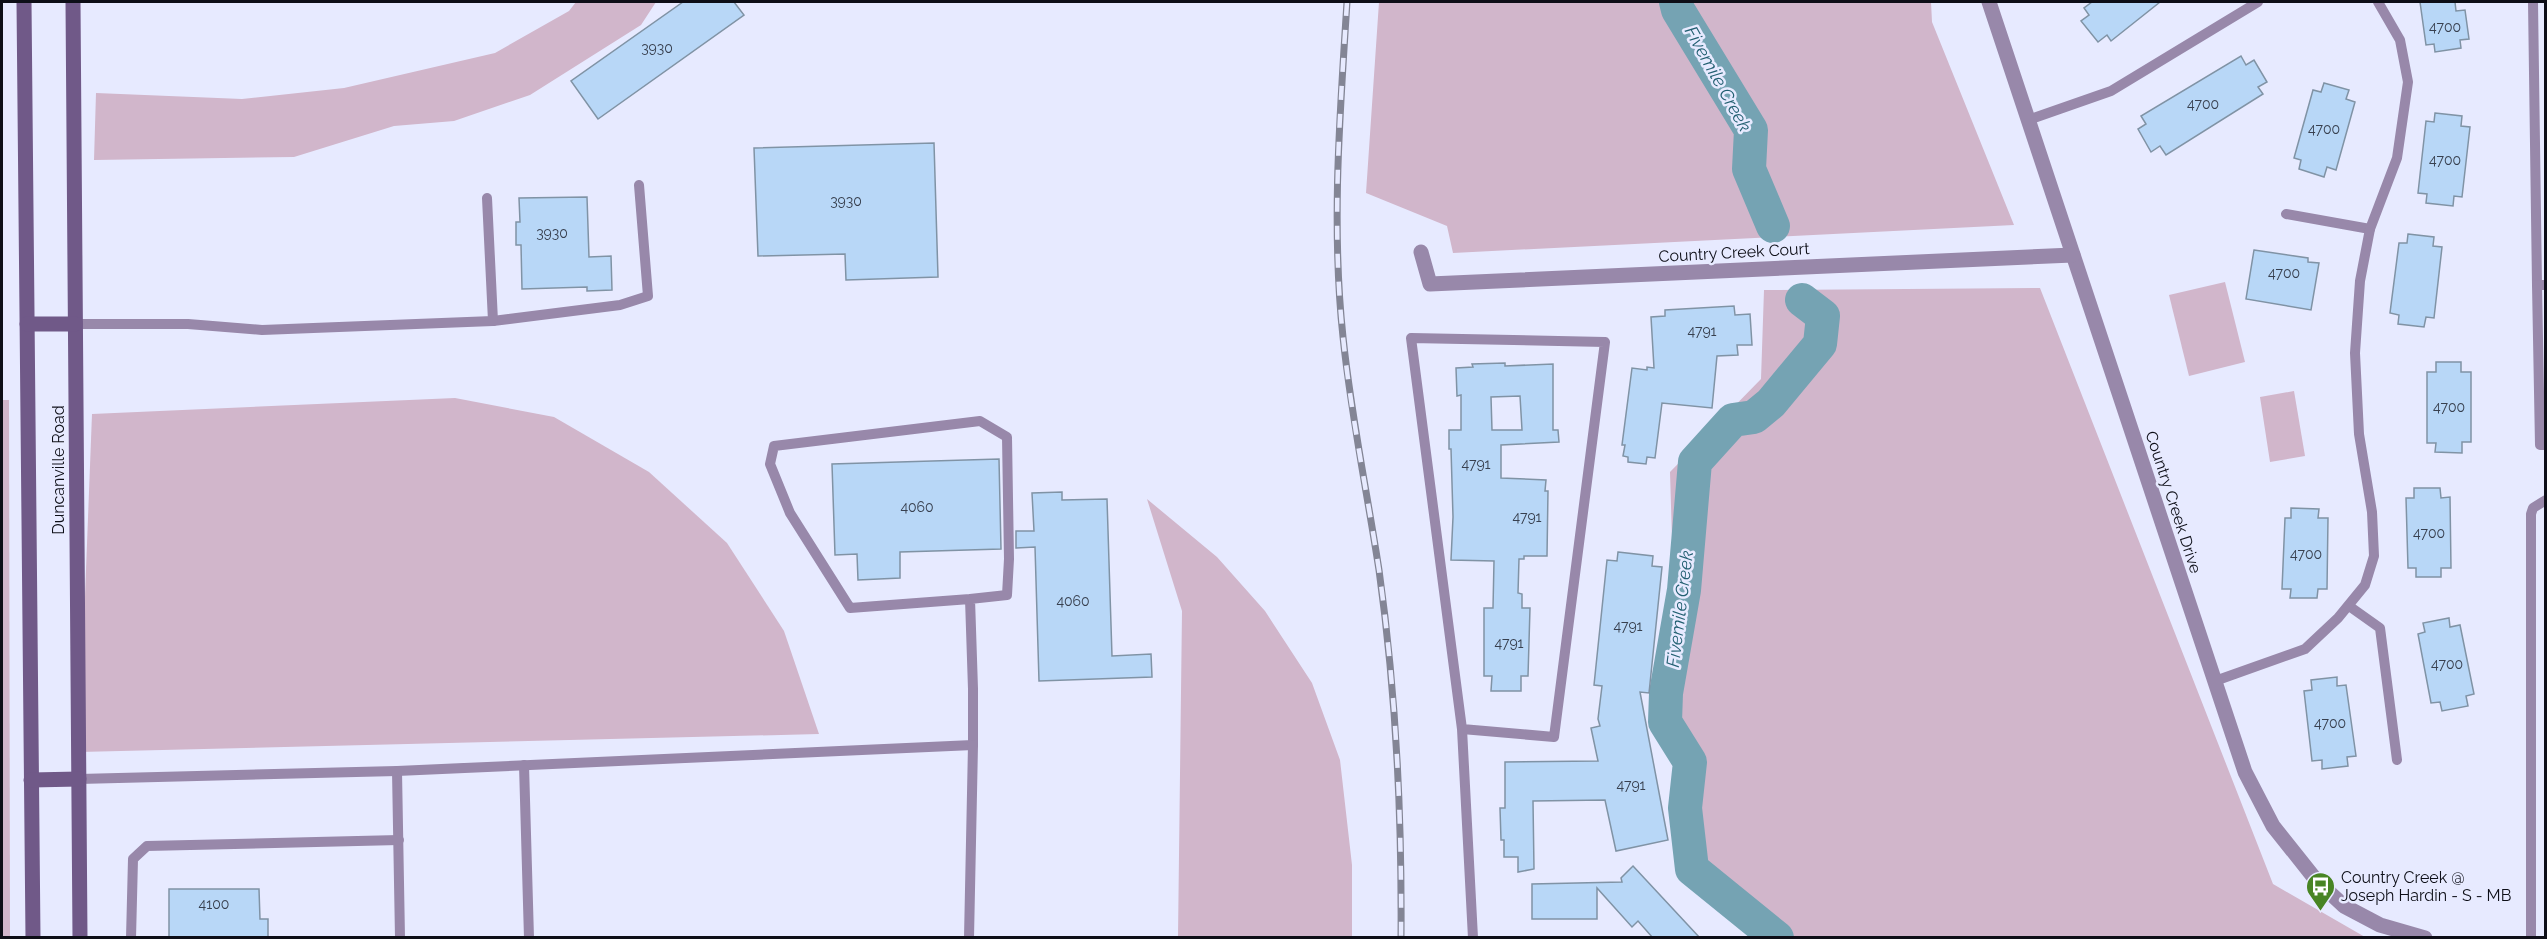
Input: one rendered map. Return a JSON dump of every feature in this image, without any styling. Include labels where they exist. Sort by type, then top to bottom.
[{"type":"main road","name":"Duncanville Road","points":[[24,2],[33,938]]},
{"type":"main road","name":"Duncanville Road","points":[[73,2],[80,938]]},
{"type":"main road","points":[[27,324],[75,324]]},
{"type":"main road","points":[[31,780],[79,779]]},
{"type":"street","name":"Country Creek Drive","points":[[1989,2],[2245,772],[2273,826],[2316,880],[2344,906],[2380,925],[2425,938]]},
{"type":"street","name":"Country Creek Court","points":[[1420,252],[1430,284],[2073,255]]},
{"type":"lane","points":[[2028,120],[2111,91],[2258,2]]},
{"type":"lane","points":[[2215,681],[2305,649],[2338,618],[2365,585],[2374,556],[2372,512],[2359,434],[2355,353],[2360,281],[2370,229],[2397,158],[2408,82],[2400,40],[2378,2]]},
{"type":"lane","points":[[2532,2],[2541,285],[2540,445],[2546,445]]},
{"type":"lane","points":[[75,324],[189,324],[262,330],[493,321],[620,305],[648,296],[639,185]]},
{"type":"lane","points":[[487,198],[493,321]]},
{"type":"lane","points":[[2286,214],[2370,229]]},
{"type":"lane","points":[[1462,729],[1554,737],[1605,342],[1411,338],[1462,729],[1473,938]]},
{"type":"lane","points":[[980,421],[1007,437],[1009,559],[1007,595],[970,599],[850,608],[790,513],[770,464],[774,446],[980,421]]},
{"type":"lane","points":[[2531,938],[2531,514],[2533,508],[2546,500]]},
{"type":"lane","points":[[969,938],[973,746],[970,599]]},
{"type":"lane","points":[[2349,606],[2380,628],[2397,760]]},
{"type":"lane","points":[[79,779],[397,771],[973,746]]},
{"type":"lane","points":[[524,765],[529,938]]},
{"type":"lane","points":[[397,771],[400,938]]},
{"type":"lane","points":[[130,938],[133,859],[147,846],[399,840]]},
{"type":"shaded area","points":[[576,2],[656,2],[641,25],[530,95],[454,121],[394,126],[294,157],[94,160],[96,93],[242,99],[344,88],[495,53],[569,11]]},
{"type":"shaded area","points":[[1379,2],[1931,2],[1932,22],[2014,225],[1453,253],[1447,226],[1366,193]]},
{"type":"shaded area","points":[[2225,282],[2245,362],[2189,376],[2169,295]]},
{"type":"shaded area","points":[[2040,288],[2273,884],[2365,937],[1757,937],[1682,872],[1670,472],[1761,379],[1764,290]]},
{"type":"shaded area","points":[[2294,391],[2305,456],[2270,462],[2260,397]]},
{"type":"shaded area","points":[[455,398],[554,417],[649,472],[727,543],[784,631],[819,734],[79,752],[92,414]]},
{"type":"shaded area","points":[[2,400],[9,400],[10,938],[2,937]]},
{"type":"shaded area","points":[[1147,499],[1217,557],[1265,611],[1312,683],[1340,760],[1352,865],[1352,937],[1178,937],[1182,611]]},
{"type":"building","points":[[683,2],[734,2],[744,15],[598,119],[571,81]]},
{"type":"building","points":[[2092,2],[2160,2],[2111,41],[2107,35],[2098,42],[2081,21],[2089,15],[2084,8]]},
{"type":"building","points":[[2420,2],[2455,2],[2456,11],[2465,10],[2469,39],[2460,40],[2461,48],[2435,52],[2434,44],[2426,45]]},
{"type":"building","points":[[2241,56],[2246,65],[2254,60],[2267,82],[2258,87],[2263,94],[2166,155],[2160,146],[2151,152],[2138,129],[2146,124],[2141,116]]},
{"type":"building","points":[[2324,83],[2349,90],[2346,99],[2355,102],[2336,170],[2327,167],[2324,177],[2299,169],[2301,160],[2294,158],[2313,90],[2321,92]]},
{"type":"building","points":[[2435,113],[2462,116],[2461,126],[2470,127],[2462,197],[2454,196],[2453,206],[2426,203],[2427,194],[2418,193],[2426,121],[2434,122]]},
{"type":"building","points":[[934,143],[938,277],[846,280],[845,254],[758,256],[754,148]]},
{"type":"building","points":[[587,197],[589,257],[611,256],[612,290],[587,291],[587,287],[522,289],[521,245],[516,245],[516,222],[520,222],[519,198]]},
{"type":"building","points":[[2408,234],[2434,237],[2433,246],[2442,247],[2434,318],[2426,317],[2424,327],[2398,324],[2399,315],[2390,313],[2399,243],[2407,243]]},
{"type":"building","points":[[2254,250],[2308,258],[2308,262],[2319,263],[2311,310],[2246,299]]},
{"type":"building","points":[[1734,306],[1735,315],[1750,314],[1752,345],[1737,345],[1738,355],[1717,356],[1712,408],[1662,403],[1655,458],[1647,457],[1646,464],[1628,462],[1628,457],[1623,456],[1625,445],[1622,445],[1632,368],[1647,370],[1647,367],[1654,368],[1651,317],[1665,316],[1665,310]]},
{"type":"building","points":[[2436,362],[2461,362],[2461,372],[2471,372],[2471,442],[2462,442],[2462,453],[2435,452],[2436,443],[2427,443],[2427,372],[2436,372]]},
{"type":"building","points":[[1505,363],[1505,366],[1553,364],[1553,430],[1558,430],[1559,442],[1501,445],[1501,478],[1546,480],[1545,491],[1548,491],[1547,556],[1524,556],[1524,559],[1519,559],[1518,593],[1522,594],[1522,608],[1530,608],[1528,676],[1521,676],[1521,691],[1491,691],[1492,676],[1484,676],[1484,608],[1493,608],[1494,561],[1451,560],[1453,517],[1449,430],[1461,430],[1461,395],[1457,396],[1456,368],[1473,367],[1472,364]],"holes":[[[1520,396],[1522,430],[1492,430],[1491,397]]]},
{"type":"building","points":[[999,459],[1001,549],[900,552],[900,578],[858,580],[857,554],[835,555],[832,464]]},
{"type":"building","points":[[2414,488],[2440,488],[2441,498],[2450,497],[2451,568],[2441,568],[2441,577],[2416,577],[2416,568],[2408,568],[2406,498],[2414,498]]},
{"type":"building","points":[[1062,492],[1062,500],[1107,499],[1112,656],[1151,654],[1152,677],[1039,681],[1035,547],[1016,548],[1016,531],[1034,531],[1032,493]]},
{"type":"building","points":[[2291,508],[2319,509],[2318,518],[2328,518],[2327,589],[2318,589],[2317,598],[2290,598],[2291,589],[2282,589],[2285,518],[2291,518]]},
{"type":"building","points":[[1618,552],[1653,556],[1652,566],[1662,567],[1649,693],[1640,692],[1668,840],[1616,851],[1605,800],[1533,801],[1534,869],[1518,872],[1518,857],[1504,857],[1504,840],[1501,840],[1500,808],[1505,808],[1505,762],[1598,761],[1591,728],[1600,726],[1598,719],[1602,686],[1594,685],[1607,560],[1617,561]]},
{"type":"building","points":[[2449,618],[2450,627],[2460,625],[2474,694],[2466,696],[2468,706],[2442,711],[2440,702],[2431,703],[2418,634],[2425,632],[2423,623]]},
{"type":"building","points":[[2337,677],[2337,686],[2346,685],[2356,756],[2347,757],[2348,766],[2322,769],[2322,760],[2312,761],[2304,691],[2312,690],[2311,680]]},
{"type":"building","points":[[1633,866],[1700,938],[1653,938],[1638,921],[1632,927],[1597,888],[1597,919],[1532,919],[1532,884],[1622,882],[1621,878]]},
{"type":"building","points":[[169,889],[259,889],[260,919],[268,919],[268,938],[169,938]]},
{"type":"waterway","name":"Fivemile Creek","points":[[1676,2],[1678,10],[1751,130],[1749,169],[1773,226]]},
{"type":"waterway","name":"Fivemile Creek","points":[[1777,938],[1692,869],[1685,808],[1690,762],[1665,722],[1666,693],[1684,590],[1695,462],[1733,420],[1754,417],[1771,403],[1820,344],[1823,316],[1802,300]]},
{"type":"railway","points":[[1347,2],[1338,169],[1339,295],[1350,395],[1379,570],[1390,662],[1399,800],[1401,938]]},
{"type":"place","name":"Country Creek @ Joseph Hardin - S - MB","points":[[2320,912]]}]
